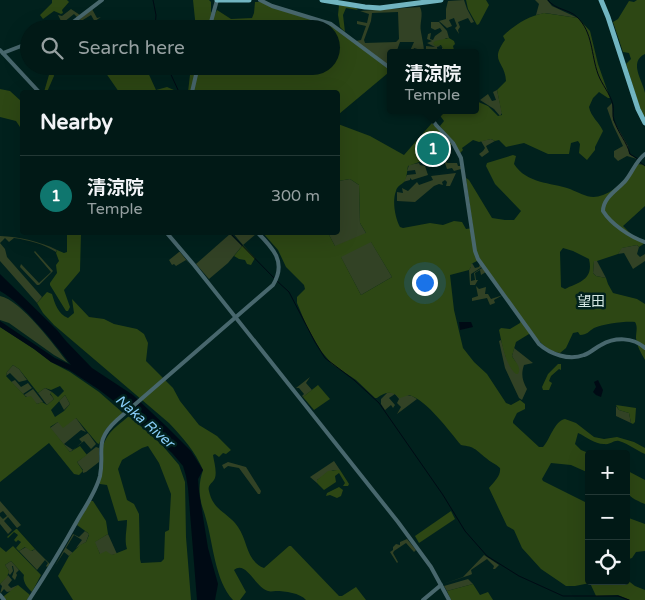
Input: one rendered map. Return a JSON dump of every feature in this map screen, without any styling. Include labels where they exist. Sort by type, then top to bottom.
[{"type":"main road","points":[[217,0],[249,0]]},
{"type":"main road","points":[[322,0],[380,8],[441,0]]},
{"type":"main road","points":[[601,0],[638,108],[645,123]]},
{"type":"street","points":[[76,20],[102,0]]},
{"type":"street","points":[[211,20],[217,0]]},
{"type":"street","points":[[260,0],[272,6],[318,20]]},
{"type":"street","points":[[340,31],[387,66]]},
{"type":"street","points":[[20,46],[2,51],[20,71]]},
{"type":"street","points":[[24,75],[37,90]]},
{"type":"street","points":[[192,90],[196,75]]},
{"type":"street","points":[[429,114],[453,143],[459,154],[475,251],[478,259],[539,344],[552,353],[572,357],[582,356],[614,340],[636,340],[645,348]]},
{"type":"street","points":[[645,154],[638,161],[625,182],[604,204],[603,211],[607,217],[632,236],[645,242]]},
{"type":"street","points":[[169,235],[371,486],[427,561],[449,600]]},
{"type":"street","points":[[29,600],[90,498],[99,477],[103,438],[107,431],[117,420],[269,290],[278,275],[279,264],[276,255],[259,235]]},
{"type":"street","points":[[422,600],[441,585]]},
{"type":"street","points":[[0,596],[4,600]]},
{"type":"green space","points":[[52,0],[67,0],[69,2],[62,10],[63,13],[54,11],[43,19],[40,15],[52,3]]},
{"type":"green space","points":[[193,0],[209,0],[211,2],[211,12],[215,14],[217,10],[231,19],[252,18],[255,2],[316,20],[195,20]]},
{"type":"green space","points":[[464,0],[474,22],[471,23],[468,18],[458,22],[460,27],[458,30],[459,34],[455,28],[457,26],[454,18],[449,20],[452,26],[447,28],[439,21],[446,19],[448,1]]},
{"type":"green space","points":[[466,0],[486,0],[489,5],[477,25],[468,9]]},
{"type":"green space","points":[[535,0],[547,0],[552,6],[578,18],[545,13],[536,15],[539,4]]},
{"type":"green space","points":[[645,0],[645,54],[640,57],[637,67],[645,93],[645,117],[641,112],[626,64],[631,59],[629,53],[623,52],[613,22],[618,19],[629,1],[634,2]]},
{"type":"green space","points":[[339,5],[358,10],[346,8],[343,15],[345,32],[340,27]]},
{"type":"green space","points":[[420,7],[424,49],[411,49],[414,42],[400,42],[397,49],[387,49],[387,64],[356,41],[361,40],[366,26],[357,24],[357,21],[367,23],[369,14],[360,11]],"holes":[[[398,12],[399,39],[396,42],[365,43],[364,40],[372,13]]]},
{"type":"green space","points":[[71,9],[80,15],[77,17],[74,14],[66,20],[60,20],[58,15],[62,16]]},
{"type":"green space","points":[[92,9],[97,18],[101,17],[94,20],[91,15],[83,20],[79,20]]},
{"type":"green space","points":[[544,13],[578,18],[590,31],[598,64],[610,98],[599,92],[593,98],[589,107],[591,114],[603,131],[595,150],[587,160],[579,153],[580,144],[578,141],[571,143],[569,154],[548,154],[524,143],[506,147],[499,140],[491,139],[479,142],[473,140],[462,148],[463,150],[460,153],[440,126],[444,121],[439,114],[479,114],[479,102],[488,106],[498,116],[502,115],[497,90],[506,81],[498,57],[500,47],[505,40],[503,36],[512,28],[533,16]]},
{"type":"green space","points":[[431,22],[439,22],[447,31],[449,38],[446,38],[439,45],[442,47],[426,49],[426,46],[435,47],[427,43],[432,41],[427,39],[428,34],[431,33],[430,39],[433,40],[442,31],[440,28],[435,30],[431,28]]},
{"type":"green space","points":[[340,31],[387,67],[387,74],[340,113],[340,90],[188,90],[190,75],[340,75]]},
{"type":"green space","points":[[449,38],[454,41],[454,49],[443,49],[441,45],[435,46],[433,43]]},
{"type":"green space","points":[[49,75],[54,75],[48,90],[45,90]]},
{"type":"green space","points":[[107,75],[149,75],[156,90],[118,90]]},
{"type":"green space","points":[[167,87],[174,90],[156,90]]},
{"type":"green space","points":[[0,89],[10,91],[20,100],[20,127],[16,121],[0,117]]},
{"type":"green space","points":[[497,90],[502,113],[500,116],[494,109],[480,100],[488,94],[492,101],[496,100],[493,92]]},
{"type":"green space","points":[[612,103],[613,120],[628,146],[629,154],[637,159],[627,156],[618,161],[614,157],[614,151],[623,146],[607,108]]},
{"type":"green space","points":[[432,123],[453,144],[447,148],[442,146],[438,148],[432,145],[430,148],[433,154],[428,159],[408,166],[405,180],[397,188],[394,200],[397,219],[400,227],[403,228],[430,223],[443,225],[454,221],[462,222],[466,229],[473,228],[466,178],[492,218],[514,220],[521,211],[495,184],[486,166],[487,163],[513,155],[516,156],[514,164],[519,171],[532,179],[570,189],[590,197],[609,192],[622,182],[637,164],[645,165],[645,206],[623,226],[645,243],[639,247],[637,245],[622,248],[618,254],[594,261],[593,273],[596,276],[606,278],[613,293],[637,299],[645,304],[645,360],[637,344],[635,322],[620,322],[594,328],[582,335],[578,332],[573,333],[566,348],[560,353],[545,347],[529,334],[516,342],[512,356],[519,369],[518,374],[516,374],[509,365],[499,330],[501,328],[510,329],[520,323],[521,319],[499,285],[479,260],[471,264],[469,270],[450,275],[454,310],[463,348],[487,374],[506,403],[511,405],[520,400],[525,404],[525,409],[517,413],[513,423],[539,447],[543,447],[546,444],[558,423],[565,419],[576,423],[594,437],[604,439],[617,437],[634,442],[645,448],[645,454],[619,441],[600,444],[578,433],[575,444],[585,452],[585,471],[571,465],[551,463],[542,479],[585,502],[585,584],[566,586],[541,569],[522,548],[514,530],[507,526],[489,488],[498,476],[500,468],[475,449],[461,445],[437,417],[416,398],[409,395],[400,398],[388,393],[375,398],[356,380],[332,364],[321,351],[307,327],[297,303],[297,297],[305,289],[304,285],[286,267],[278,250],[265,235],[329,235],[335,246],[366,233],[360,223],[359,185],[350,179],[340,181],[340,125],[370,136],[404,155]],"holes":[[[371,242],[392,277],[361,295],[341,257]],[[563,248],[589,259],[590,266],[587,276],[580,282],[565,289],[561,287],[560,252]]]},
{"type":"green space","points":[[491,139],[495,141],[486,146],[489,152],[482,157],[479,154],[485,148],[481,141]]},
{"type":"green space","points":[[443,157],[447,163],[457,163],[458,166],[462,166],[461,169],[454,171],[452,168],[447,169]]},
{"type":"green space","points":[[419,163],[425,166],[428,175],[412,180],[410,178],[410,180],[403,182],[407,175],[416,174],[415,170],[407,171],[409,165]]},
{"type":"green space","points":[[456,173],[450,186],[446,186],[447,182],[445,180],[442,182],[443,185],[434,186],[415,202],[397,201],[397,192],[403,193],[402,188],[408,191],[417,182],[419,185],[433,180],[431,176]]},
{"type":"green space","points":[[350,179],[359,185],[360,223],[392,277],[361,295],[329,235],[340,235],[340,181]]},
{"type":"green space","points":[[67,235],[81,235],[80,271],[64,290],[70,307],[66,311],[50,283],[57,273],[56,265],[59,261],[56,253],[57,250],[64,253],[67,252]]},
{"type":"green space","points":[[229,235],[242,246],[228,263],[209,279],[196,264]]},
{"type":"green space","points":[[235,235],[255,235],[243,245]]},
{"type":"green space","points":[[0,236],[29,240],[57,250],[56,252],[36,243],[14,238],[9,242],[5,238],[0,243]]},
{"type":"green space","points":[[0,243],[5,249],[7,257],[42,297],[37,303],[0,261]]},
{"type":"green space","points":[[243,245],[255,258],[251,265],[247,264],[245,260],[234,256]]},
{"type":"green space","points":[[637,245],[639,247],[637,254],[640,257],[645,254],[645,261],[633,269],[624,253],[618,254],[621,248]]},
{"type":"green space","points":[[35,251],[53,271],[39,285],[20,267],[21,264],[39,283],[51,272]]},
{"type":"green space","points":[[180,252],[192,267],[186,260],[176,266],[172,265],[169,260]]},
{"type":"green space","points":[[594,261],[597,261],[606,278],[596,276],[593,273]]},
{"type":"green space","points":[[472,263],[475,268],[479,267],[480,264],[482,267],[471,274],[471,281],[475,280],[474,273],[482,268],[486,272],[481,275],[480,270],[475,273],[476,280],[478,280],[475,285],[470,285],[469,270]]},
{"type":"green space","points":[[476,286],[479,289],[486,287],[485,294],[488,294],[491,299],[503,295],[494,300],[495,303],[490,305],[487,298],[472,301],[472,298],[478,296]]},
{"type":"green space","points":[[47,292],[52,294],[59,311],[68,318],[74,313],[72,299],[89,317],[104,319],[114,324],[137,329],[144,334],[148,343],[146,361],[173,388],[180,401],[199,425],[217,436],[231,450],[219,457],[215,454],[213,455],[216,475],[210,484],[209,491],[217,507],[238,527],[250,556],[258,565],[264,568],[291,546],[339,596],[356,587],[366,600],[306,600],[292,593],[269,591],[263,589],[243,568],[238,568],[234,570],[246,592],[240,600],[233,600],[222,583],[215,561],[200,496],[203,470],[196,457],[184,439],[169,423],[54,325],[43,313],[37,303]]},
{"type":"green space","points":[[0,296],[8,299],[27,314],[68,363],[9,323],[0,320]]},
{"type":"green space","points":[[0,327],[99,392],[123,413],[106,429],[99,444],[76,418],[63,428],[58,422],[50,427],[70,452],[80,446],[87,455],[77,462],[83,471],[79,475],[74,474],[49,443],[0,482]],"holes":[[[13,365],[19,369],[38,393],[45,388],[51,390],[60,386],[64,391],[58,397],[52,392],[50,393],[54,399],[47,405],[42,402],[37,404],[31,396],[26,397],[6,376]],[[65,395],[70,404],[55,417],[51,410]]]},
{"type":"green space","points":[[501,340],[506,357],[516,363],[512,356],[514,348],[533,363],[524,365],[522,371],[527,389],[522,400],[519,398],[505,368],[499,341]]},
{"type":"green space","points":[[558,364],[561,364],[561,370],[559,369],[551,376],[549,381],[552,383],[549,390],[543,390],[542,387],[548,374]]},
{"type":"green space","points":[[13,365],[19,369],[27,380],[19,382],[10,373],[6,376]]},
{"type":"green space","points":[[310,377],[306,383],[312,390],[303,397],[304,394],[299,388],[296,388]]},
{"type":"green space","points":[[15,380],[21,387],[28,383],[32,388],[23,394],[11,382]]},
{"type":"green space","points":[[318,385],[330,399],[314,410],[303,397]]},
{"type":"green space","points":[[45,388],[52,392],[50,394],[54,399],[47,405],[38,393]]},
{"type":"green space","points":[[33,389],[43,402],[37,404],[24,395]]},
{"type":"green space","points":[[392,392],[412,396],[417,399],[397,414],[401,407],[397,403],[399,399],[395,394],[389,398],[395,405],[393,408],[391,405],[385,410],[381,404],[381,399],[387,393]]},
{"type":"green space","points":[[65,395],[70,404],[64,410],[59,401]]},
{"type":"green space","points":[[616,405],[636,408],[635,422],[633,424],[631,423],[629,413],[619,410]]},
{"type":"green space","points":[[616,406],[619,410],[629,413],[631,423],[616,416]]},
{"type":"green space","points":[[129,416],[162,445],[179,465],[185,482],[186,537],[191,600],[73,600],[58,576],[69,556],[86,542],[89,535],[77,525],[90,501],[93,501],[106,521],[108,534],[95,542],[100,554],[106,551],[112,555],[127,549],[127,520],[118,521],[107,485],[100,484],[104,443],[116,426]],"holes":[[[148,446],[159,463],[171,494],[169,530],[165,532],[164,559],[161,562],[141,563],[139,514],[134,504],[127,500],[118,469],[122,460]]]},
{"type":"green space","points":[[76,418],[86,432],[81,430],[64,444],[73,450],[70,452],[50,428],[58,422]]},
{"type":"green space","points":[[88,433],[96,444],[91,449],[84,441],[76,447],[82,442],[79,439]]},
{"type":"green space","points":[[96,447],[99,448],[99,462],[83,473],[77,462]]},
{"type":"green space","points":[[334,461],[340,470],[333,470],[317,480],[317,483],[310,477]]},
{"type":"green space","points":[[228,462],[246,467],[261,491],[260,494],[258,494],[239,468],[228,466],[224,469],[222,465]]},
{"type":"green space","points":[[340,470],[349,484],[348,486],[343,486],[345,483],[339,473],[335,476],[336,482],[324,490],[317,483],[317,480],[328,471]]},
{"type":"green space","points":[[630,472],[645,480],[645,504],[630,496]]},
{"type":"green space","points":[[339,487],[343,490],[341,496],[337,498],[330,495],[326,496],[327,493]]},
{"type":"green space","points":[[0,501],[21,525],[17,528],[8,517],[4,521],[12,530],[8,534],[0,524],[0,516],[3,519],[7,516],[3,511],[0,513]]},
{"type":"green space","points":[[451,511],[455,519],[419,543],[415,536]]},
{"type":"green space","points":[[630,518],[645,524],[645,551],[636,552],[630,559]]},
{"type":"green space","points":[[16,529],[35,549],[31,551],[25,547],[19,551],[16,548],[21,542],[14,540],[18,535],[14,532],[7,537]]},
{"type":"green space","points":[[85,531],[89,534],[86,542],[76,548],[82,540],[74,535],[66,548],[73,553],[69,556],[64,552],[55,566],[73,534],[79,537]]},
{"type":"green space","points":[[108,534],[117,554],[100,554],[94,542]]},
{"type":"green space","points":[[407,539],[416,550],[414,552],[406,543],[394,551],[397,563],[390,552],[396,544],[400,545],[400,542]]},
{"type":"green space","points":[[13,546],[41,575],[32,592],[25,584],[24,575],[11,561],[5,565],[9,571],[7,577],[0,584],[0,547],[6,552]]},
{"type":"green space","points":[[26,547],[32,551],[35,549],[50,564],[47,567],[48,563],[45,560],[37,570],[19,551]]},
{"type":"green space","points":[[484,555],[499,565],[493,569],[494,566],[487,559],[471,570],[472,574],[443,584],[463,577]]},
{"type":"green space","points":[[11,561],[19,570],[16,573],[15,580],[12,577],[14,571],[13,566],[13,571],[10,575],[5,565]]},
{"type":"green space","points":[[8,575],[12,580],[8,585],[11,588],[18,585],[12,591],[7,592],[4,589],[0,594],[2,586],[0,584]]},
{"type":"green space","points":[[468,579],[473,584],[447,591],[444,586]]},
{"type":"green space","points":[[630,582],[645,590],[645,600],[630,600],[618,595],[596,596],[591,585],[630,585]]},
{"type":"green space","points":[[473,584],[480,595],[488,592],[493,600],[451,600],[447,591]]},
{"type":"green space","points":[[18,585],[30,595],[27,600],[5,600],[3,597]]},
{"type":"water","name":"Naka River","points":[[0,274],[57,330],[92,368],[133,395],[191,451],[203,470],[198,479],[199,492],[208,548],[218,584],[215,600],[197,600],[188,488],[183,466],[172,453],[119,405],[98,389],[69,370],[51,362],[0,327],[0,321],[55,358],[71,365],[29,314],[0,291]]},
{"type":"water","points":[[459,322],[471,322],[473,327],[460,330]]},
{"type":"water","points":[[598,380],[603,390],[601,397],[593,392],[596,387],[594,382]]},
{"type":"waterway","points":[[153,0],[156,20]]},
{"type":"waterway","points":[[548,0],[554,6],[574,14],[586,30],[598,74],[612,101],[613,118],[630,154],[638,159]]},
{"type":"waterway","points":[[171,75],[178,90]]},
{"type":"waterway","points":[[640,162],[645,166]]},
{"type":"waterway","points":[[232,235],[274,278]]},
{"type":"waterway","points":[[277,281],[289,292],[325,358],[354,380],[379,403],[443,495],[465,531],[487,556],[519,576],[563,596],[618,596],[629,600]]},
{"type":"place","name":"清涼院","points":[[433,149]]},
{"type":"district","name":"望田","points":[[591,301]]}]
